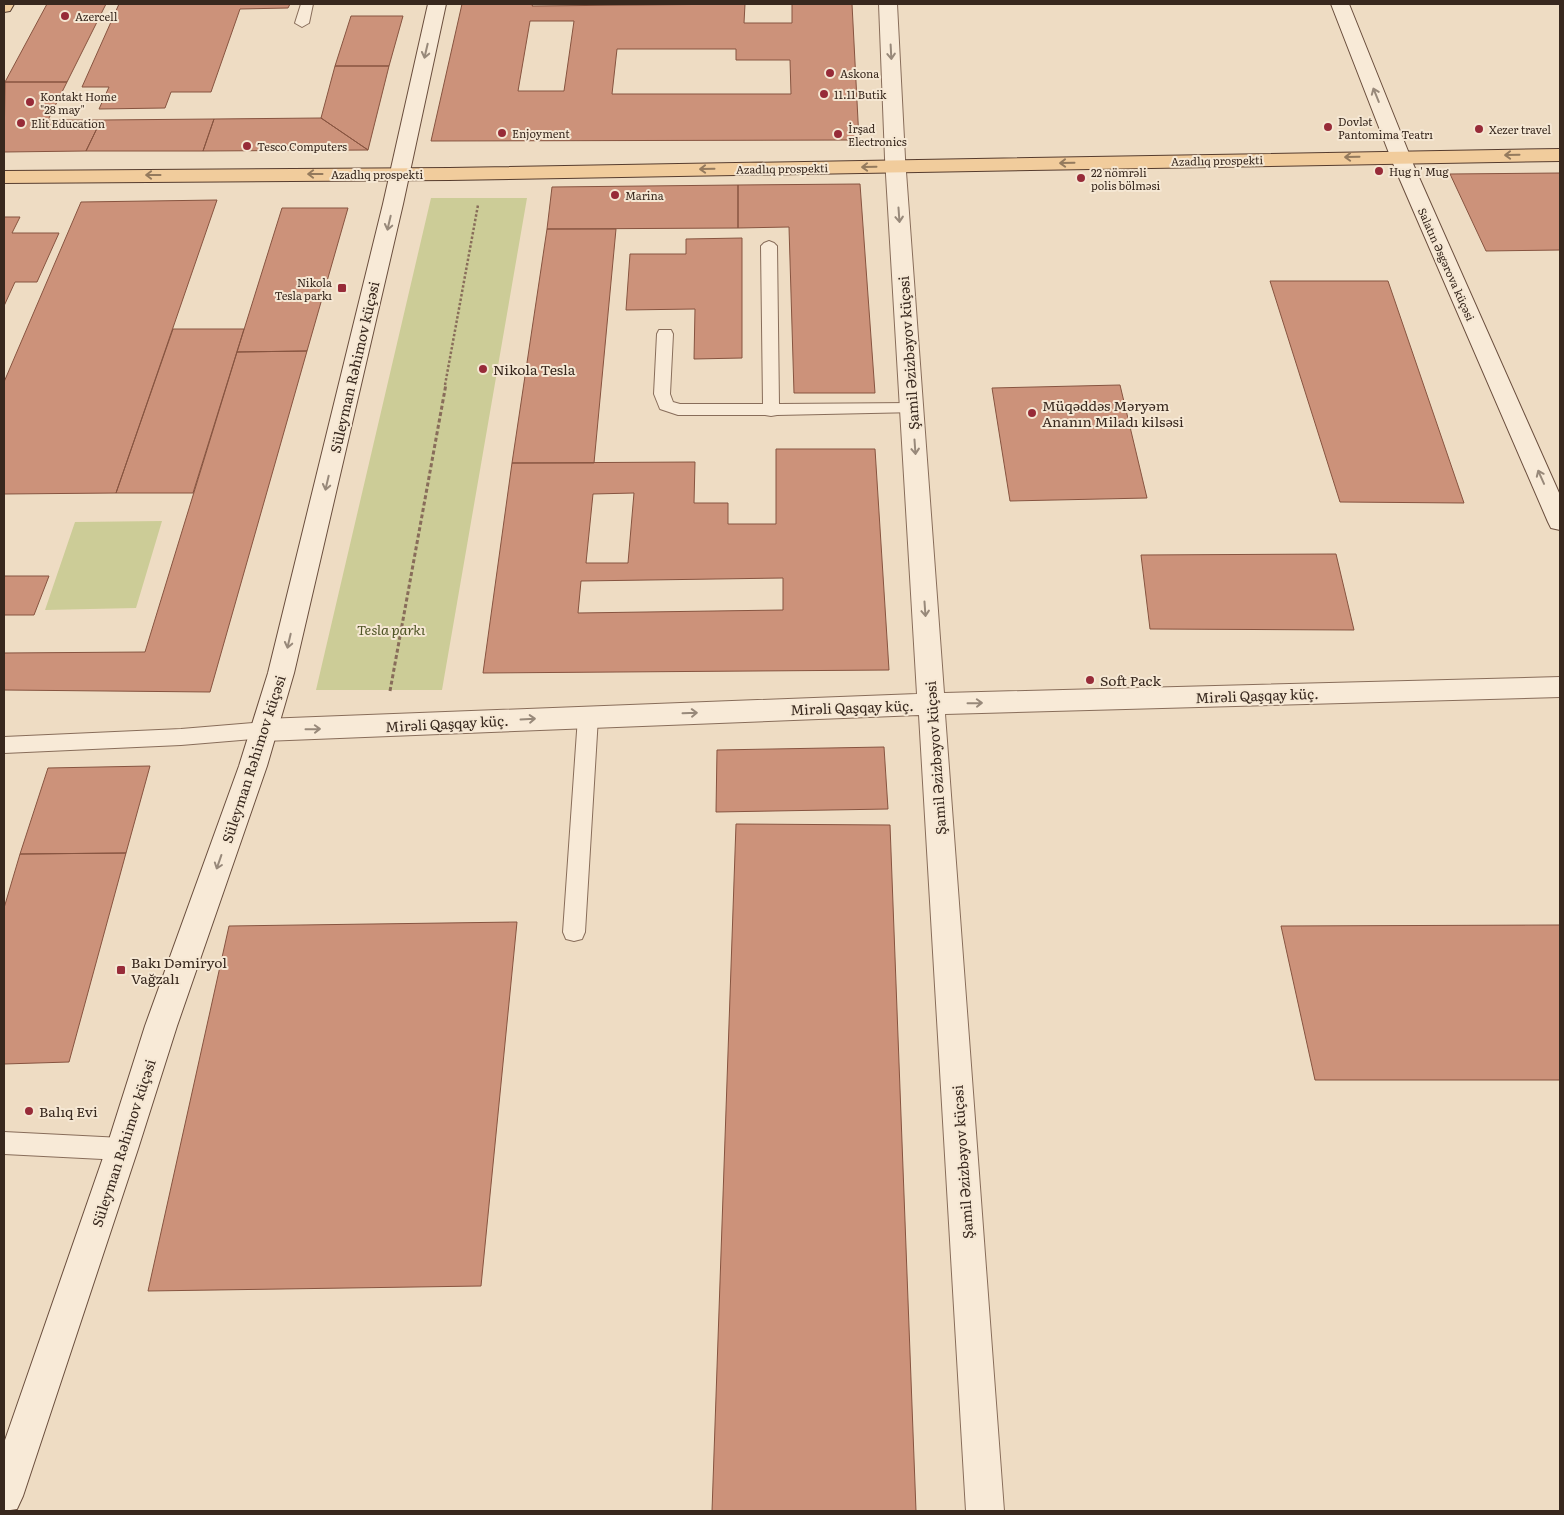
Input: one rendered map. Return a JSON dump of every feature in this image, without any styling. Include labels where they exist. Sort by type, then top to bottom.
[{"type":"main road","name":"Azadlıq prospekti","points":[[4,176],[399,175],[1560,154]]},
{"type":"street","name":"Süleyman Rəhimov küçəsi","points":[[4,1496],[122,1149],[161,1026],[264,730],[281,673],[399,175],[437,4]]},
{"type":"street","name":"Şamil Əzizbəyov küçəsi","points":[[888,4],[896,167],[985,1511]]},
{"type":"street","name":"Salatın Əsgərova küçəsi","points":[[1340,4],[1400,156],[1560,522]]},
{"type":"street","name":"Mirəli Qaşqay küç.","points":[[264,730],[932,704],[1560,686]]},
{"type":"lane","points":[[302,23],[307,4]]},
{"type":"lane","points":[[768,246],[771,410]]},
{"type":"lane","points":[[665,334],[662,394],[666,405],[678,410],[912,408]]},
{"type":"lane","points":[[574,932],[588,716]]},
{"type":"lane","points":[[4,745],[181,738],[264,730]]},
{"type":"lane","points":[[4,1143],[122,1149]]},
{"type":"path","points":[[384,726],[484,172]]},
{"type":"green space","name":"Tesla parkı","points":[[431,198],[527,198],[442,690],[316,690]]},
{"type":"green space","points":[[162,521],[136,608],[45,610],[75,522]]},
{"type":"building","points":[[47,4],[106,4],[67,82],[5,82]]},
{"type":"building","points":[[119,4],[290,4],[288,8],[240,9],[211,92],[171,92],[165,108],[99,109],[109,87],[82,87]]},
{"type":"building","points":[[462,4],[533,4],[532,6],[745,4],[744,23],[792,23],[792,4],[852,4],[859,140],[431,141]],"holes":[[[530,21],[574,21],[564,91],[518,91]],[[617,49],[736,49],[736,60],[790,60],[791,94],[612,94]]]},
{"type":"building","points":[[351,16],[403,16],[389,66],[335,66]]},
{"type":"building","points":[[335,66],[389,66],[368,150],[321,118]]},
{"type":"building","name":"Kontakt Home \"28 may\"","points":[[5,82],[67,82],[48,120],[101,120],[86,151],[4,152]]},
{"type":"building","points":[[321,118],[368,150],[203,151],[214,119]]},
{"type":"building","points":[[214,119],[203,151],[86,151],[101,120]]},
{"type":"building","points":[[1560,173],[1560,250],[1486,251],[1450,174]]},
{"type":"building","points":[[860,184],[875,393],[794,393],[789,227],[738,228],[738,185]]},
{"type":"building","points":[[738,185],[738,228],[547,229],[552,187]]},
{"type":"building","points":[[217,200],[116,493],[4,494],[4,382],[81,202]]},
{"type":"building","points":[[282,208],[348,208],[307,351],[237,352]]},
{"type":"building","points":[[4,217],[20,217],[12,233],[59,233],[37,282],[15,282],[4,306]]},
{"type":"building","points":[[547,229],[616,229],[594,463],[512,463]]},
{"type":"building","points":[[742,238],[742,358],[694,359],[695,309],[626,310],[630,254],[686,254],[686,239]]},
{"type":"building","points":[[1270,281],[1388,281],[1464,503],[1340,502]]},
{"type":"building","points":[[173,329],[244,329],[193,493],[116,493]]},
{"type":"building","points":[[307,351],[210,692],[4,690],[4,653],[145,652],[237,352]]},
{"type":"building","points":[[1120,385],[1147,498],[1010,501],[992,388]]},
{"type":"building","points":[[776,449],[875,449],[889,670],[483,673],[512,463],[695,462],[694,503],[728,503],[728,524],[776,524]],"holes":[[[634,493],[628,563],[586,563],[593,494]],[[783,578],[783,610],[578,613],[581,581]]]},
{"type":"building","points":[[1336,554],[1354,630],[1150,629],[1141,555]]},
{"type":"building","points":[[4,576],[49,576],[34,615],[4,615]]},
{"type":"building","points":[[884,747],[888,809],[716,812],[717,750]]},
{"type":"building","points":[[150,766],[126,853],[20,854],[48,768]]},
{"type":"building","points":[[736,824],[890,825],[916,1511],[712,1511]]},
{"type":"building","points":[[126,853],[69,1062],[4,1064],[4,908],[20,854]]},
{"type":"building","points":[[517,922],[481,1286],[148,1291],[229,926]]},
{"type":"building","points":[[1560,925],[1560,1080],[1315,1080],[1281,926]]},
{"type":"place","name":"Azercell","points":[[65,16]]},
{"type":"place","name":"Askona","points":[[830,73]]},
{"type":"place","name":"11.11 Butik","points":[[824,94]]},
{"type":"place","name":"Kontakt Home \"28 may\"","points":[[30,102]]},
{"type":"place","name":"Elit Education","points":[[21,123]]},
{"type":"place","name":"Dovlət Pantomima Teatrı","points":[[1328,127]]},
{"type":"place","name":"Xezer travel","points":[[1479,129]]},
{"type":"place","name":"Enjoyment","points":[[502,133]]},
{"type":"place","name":"İrşad Electronics","points":[[838,134]]},
{"type":"place","name":"Tesco Computers","points":[[247,146]]},
{"type":"place","name":"Hug n' Mug","points":[[1379,171]]},
{"type":"place","name":"22 nömrəli polis bölməsi","points":[[1081,178]]},
{"type":"place","name":"Marina","points":[[615,195]]},
{"type":"place","name":"Nikola Tesla parkı","points":[[342,288]]},
{"type":"place","name":"Nikola Tesla","points":[[483,369]]},
{"type":"place","name":"Müqəddəs Məryəm Ananın Miladı kilsəsi","points":[[1032,413]]},
{"type":"place","name":"Soft Pack","points":[[1090,680]]},
{"type":"place","name":"Bakı Dəmiryol Vağzalı","points":[[121,970]]},
{"type":"place","name":"Balıq Evi","points":[[29,1111]]}]
